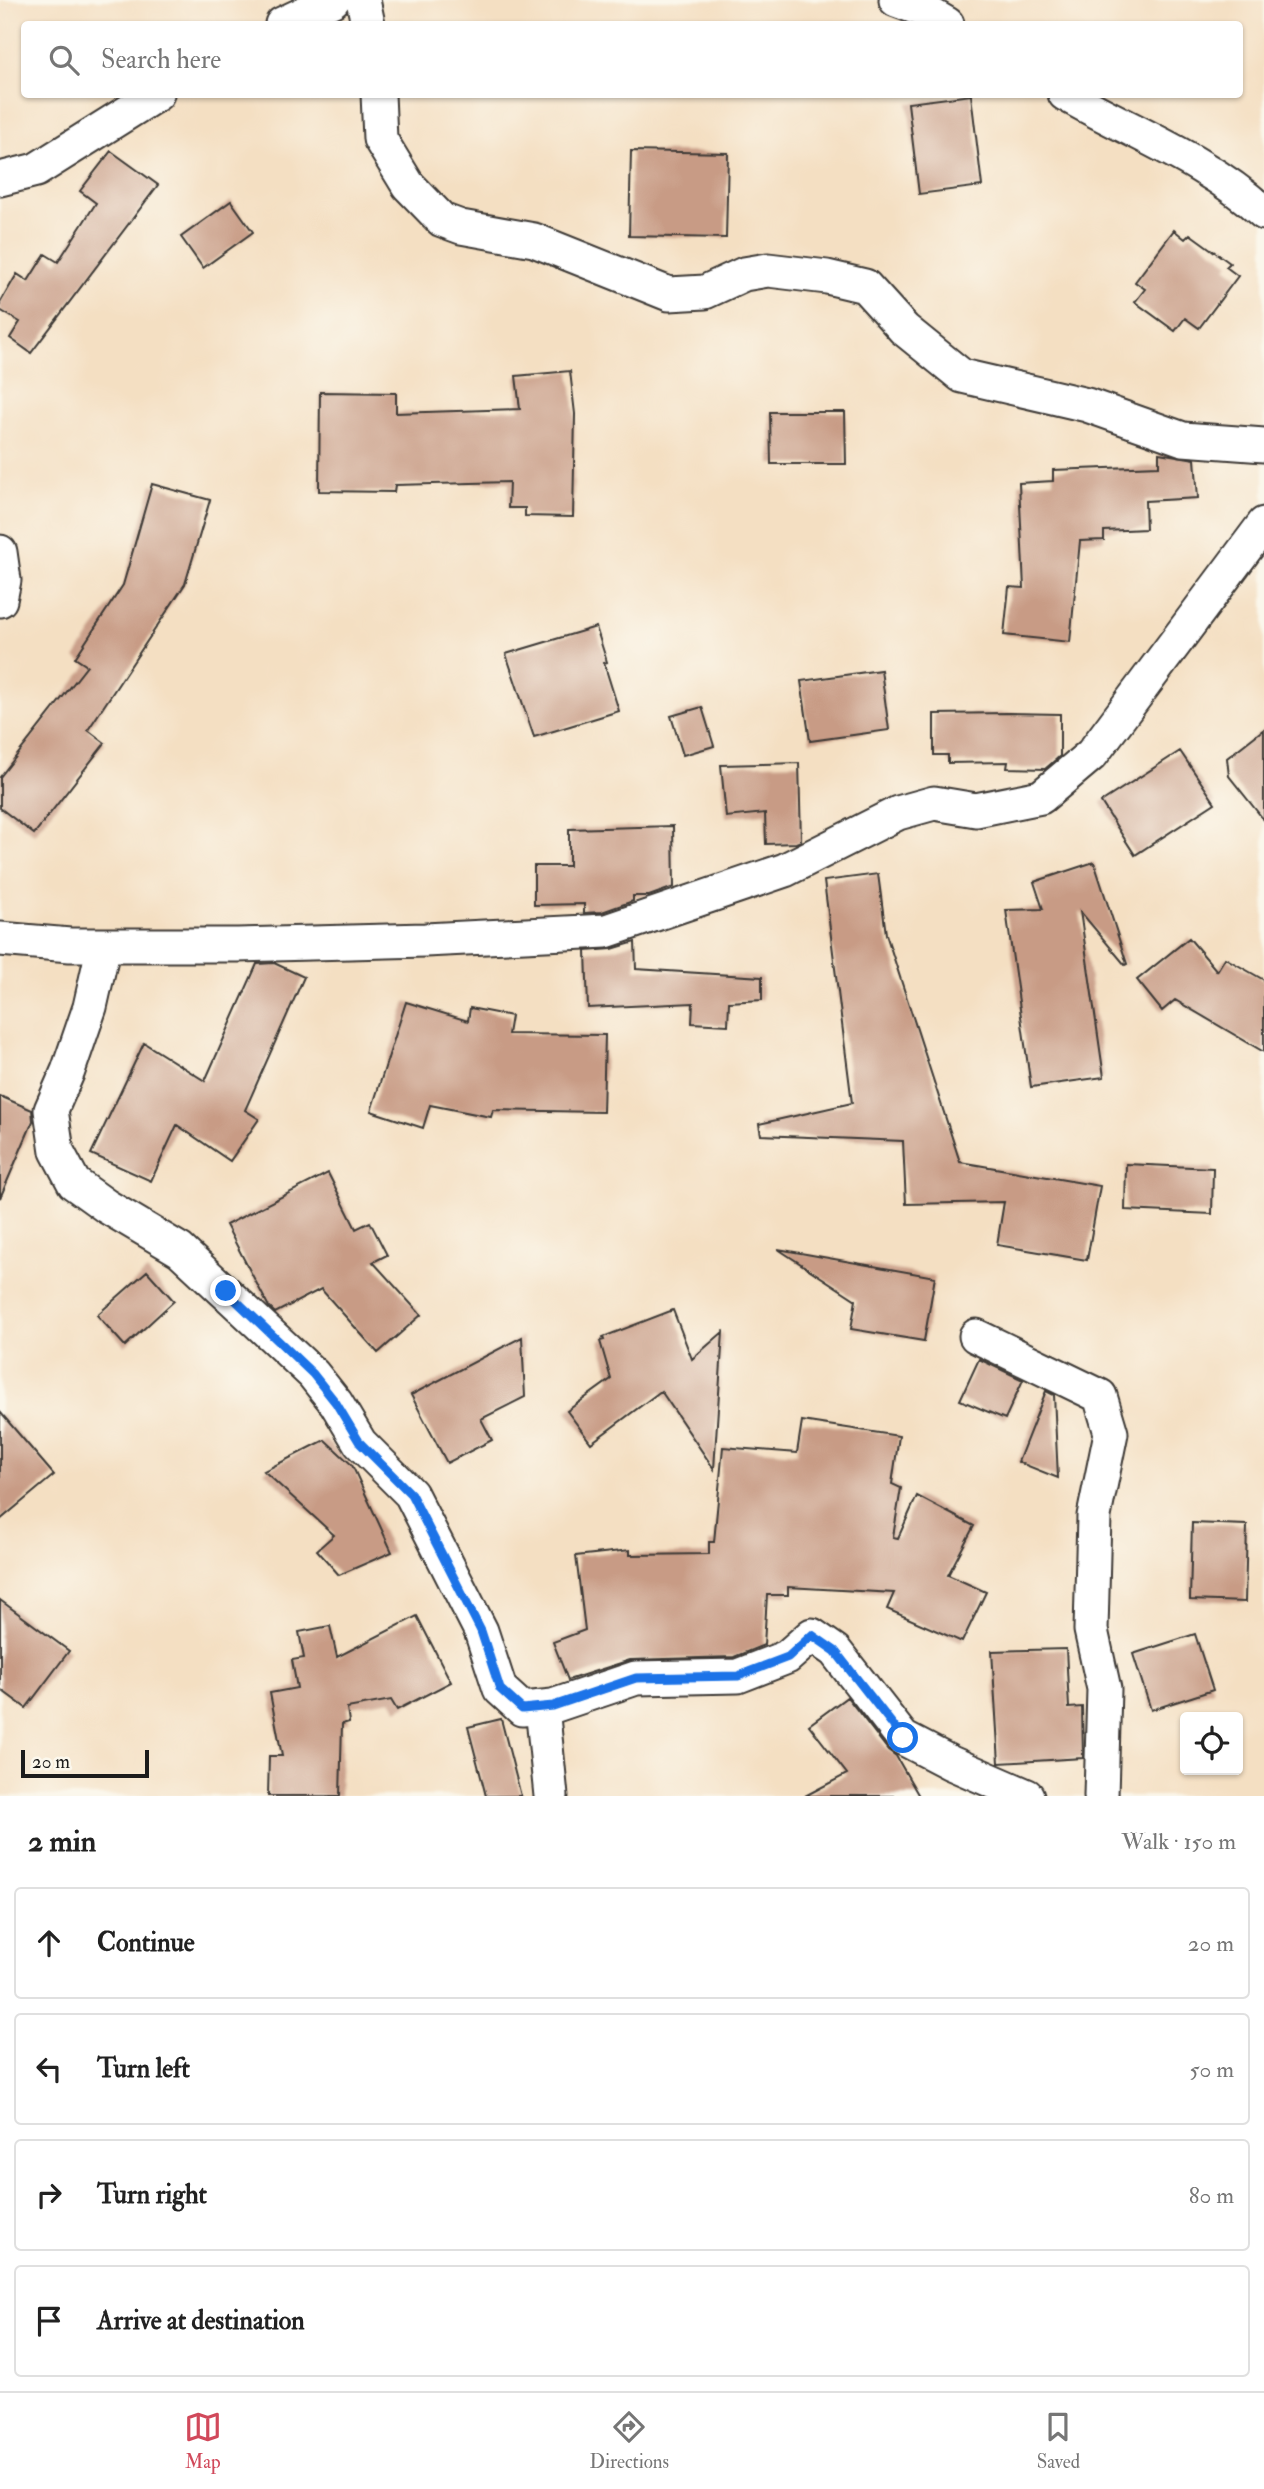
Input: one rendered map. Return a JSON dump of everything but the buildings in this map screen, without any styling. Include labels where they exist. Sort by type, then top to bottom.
[{"type":"street","points":[[288,21],[333,0]]},
{"type":"street","points":[[363,0],[367,21]]},
{"type":"street","points":[[896,0],[923,10],[942,21]]},
{"type":"street","points":[[0,179],[36,170],[151,98]]},
{"type":"street","points":[[378,98],[380,139],[408,185],[442,220],[461,227],[534,240],[669,294],[705,292],[744,274],[768,270],[827,276],[865,286],[904,329],[962,376],[1087,405],[1183,439],[1264,445]]},
{"type":"street","points":[[1073,98],[1185,157],[1244,194],[1264,213]]},
{"type":"street","points":[[0,939],[70,945],[238,945],[425,940],[606,931],[785,870],[898,813],[934,803],[976,810],[1041,797],[1092,754],[1264,524]]},
{"type":"street","points":[[0,552],[4,580],[0,600]]},
{"type":"street","points":[[104,945],[90,1007],[51,1110],[57,1151],[74,1183],[106,1206],[180,1250],[313,1374],[336,1403],[360,1443],[411,1494],[481,1631],[500,1689],[522,1709],[553,1706],[636,1678],[738,1676],[788,1657],[812,1635],[835,1651],[903,1738],[951,1763],[1027,1796]]},
{"type":"street","points":[[976,1336],[1100,1396],[1111,1433],[1094,1516],[1093,1542],[1091,1630],[1104,1689],[1101,1796]]},
{"type":"street","points":[[542,1707],[551,1796]]},
{"type":"route","points":[[226,1291],[313,1374],[336,1403],[360,1443],[411,1494],[481,1631],[500,1689],[522,1709],[553,1706],[636,1678],[738,1676],[788,1657],[812,1635],[835,1651],[903,1738]]}]
